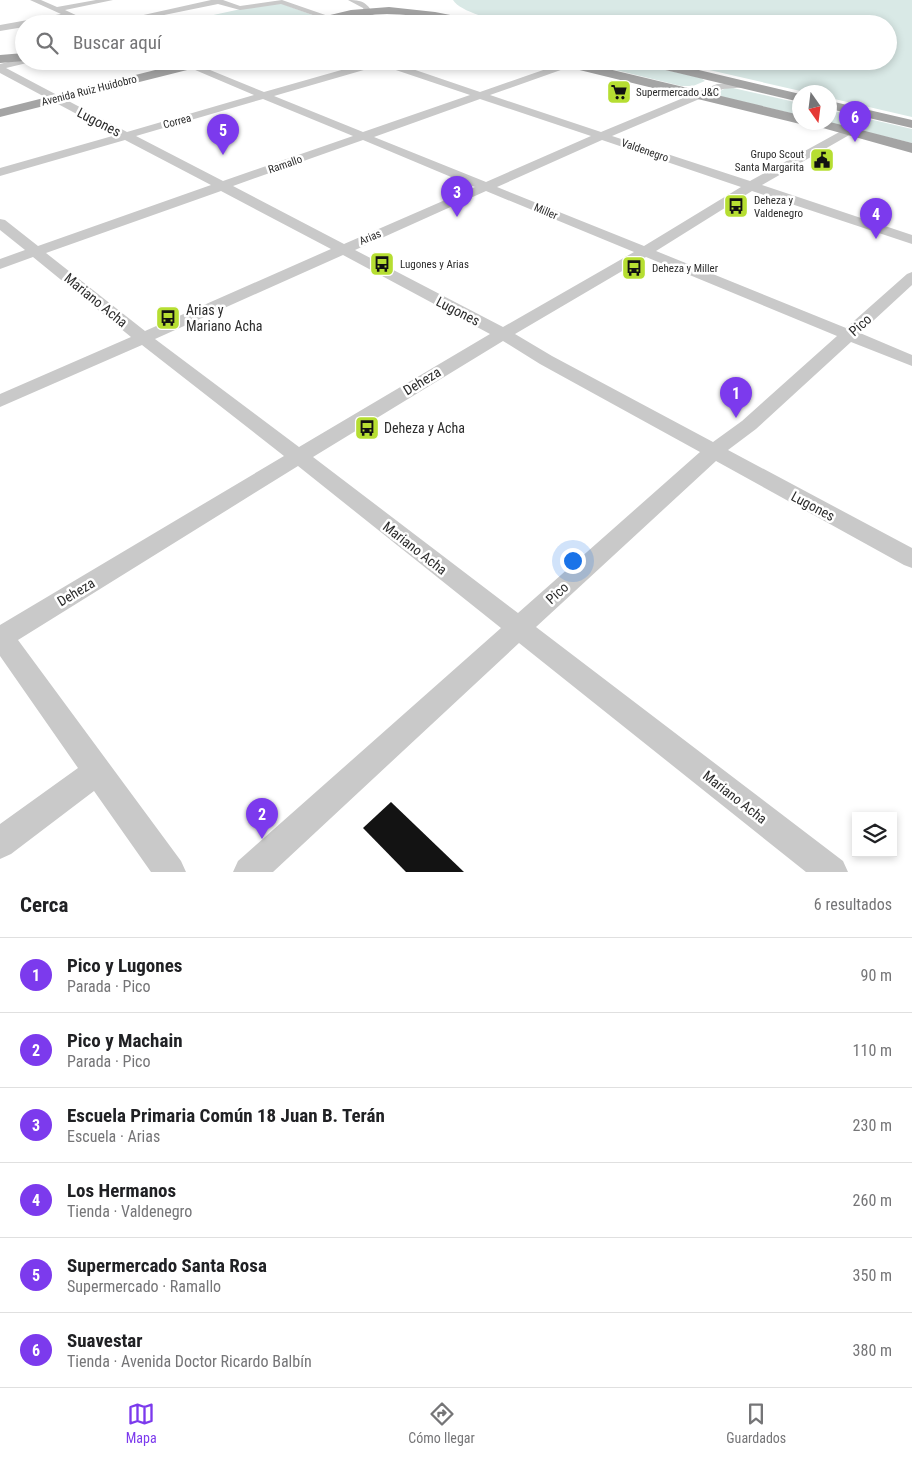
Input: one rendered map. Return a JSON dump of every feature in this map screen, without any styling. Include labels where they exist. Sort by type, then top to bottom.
[{"type":"main road","points":[[442,6],[462,15]]},
{"type":"main road","points":[[406,15],[413,7]]},
{"type":"main road","points":[[346,15],[413,7],[446,15]]},
{"type":"main road","points":[[0,59],[15,58]]},
{"type":"main road","name":"Avenida Ruiz Huidobro","points":[[0,105],[49,96],[151,70]]},
{"type":"main road","points":[[597,70],[792,118]]},
{"type":"main road","points":[[682,70],[792,96]]},
{"type":"main road","points":[[680,90],[705,86],[709,83],[710,79],[707,76]]},
{"type":"main road","name":"Avenida Ruiz Huidobro","points":[[0,113],[49,96]]},
{"type":"main road","points":[[837,107],[912,124]]},
{"type":"main road","points":[[837,129],[912,148]]},
{"type":"street","points":[[34,0],[71,15]]},
{"type":"street","points":[[58,9],[110,0]]},
{"type":"street","points":[[352,0],[363,4],[369,15]]},
{"type":"street","points":[[150,15],[217,1],[240,8],[281,2],[321,15]]},
{"type":"street","points":[[0,28],[15,26]]},
{"type":"street","points":[[0,68],[15,64]]},
{"type":"street","name":"Lugones","points":[[0,68],[49,96],[503,334],[533,353],[912,559]]},
{"type":"street","name":"Miller","points":[[202,70],[912,361]]},
{"type":"street","name":"Correa","points":[[0,172],[354,70]]},
{"type":"street","name":"Valdenegro","points":[[406,70],[912,240]]},
{"type":"street","name":"Ramallo","points":[[0,264],[364,136],[543,70]]},
{"type":"street","name":"Arias","points":[[0,402],[142,337],[601,136],[721,86],[744,85]]},
{"type":"street","name":"Deheza","points":[[0,637],[298,456],[644,252],[750,186],[847,132]]},
{"type":"street","name":"Mariano Acha","points":[[0,223],[142,337],[298,456],[832,872]]},
{"type":"street","name":"Pico","points":[[249,872],[713,452],[750,425],[912,277]]},
{"type":"street","points":[[0,637],[170,872]]},
{"type":"street","points":[[0,843],[97,771]]},
{"type":"shaded area","points":[[453,0],[912,0],[912,117],[837,100],[837,85],[792,85],[792,89],[709,70],[897,70],[897,15],[480,15],[463,9]]},
{"type":"shaded area","points":[[269,3],[280,3],[313,15],[214,15]]},
{"type":"shaded area","points":[[616,70],[666,70],[701,78],[705,81],[693,86],[681,86]]},
{"type":"shaded area","points":[[726,88],[733,88],[792,101],[792,113],[719,96],[718,92]]},
{"type":"shaded area","points":[[837,112],[912,129],[912,143],[837,125]]},
{"type":"building","points":[[391,802],[464,872],[406,872],[363,828]]},
{"type":"place","name":"Supermercado J&C","points":[[619,92]]},
{"type":"place","name":"Suavestar","points":[[855,142]]},
{"type":"place","name":"Supermercado Santa Rosa","points":[[223,155]]},
{"type":"place","name":"Grupo Scout Santa Margarita","points":[[822,160]]},
{"type":"place","name":"Deheza y Valdenegro","points":[[736,206]]},
{"type":"place","name":"Escuela Primaria Común 18 Juan B. Terán","points":[[457,217]]},
{"type":"place","name":"Los Hermanos","points":[[876,239]]},
{"type":"place","name":"Lugones y Arias","points":[[382,264]]},
{"type":"place","name":"Deheza y Miller","points":[[634,268]]},
{"type":"place","name":"Arias y Mariano Acha","points":[[168,318]]},
{"type":"place","name":"Pico y Lugones","points":[[736,418]]},
{"type":"place","name":"Deheza y Acha","points":[[367,428]]},
{"type":"place","name":"Pico y Machain","points":[[262,839]]}]
